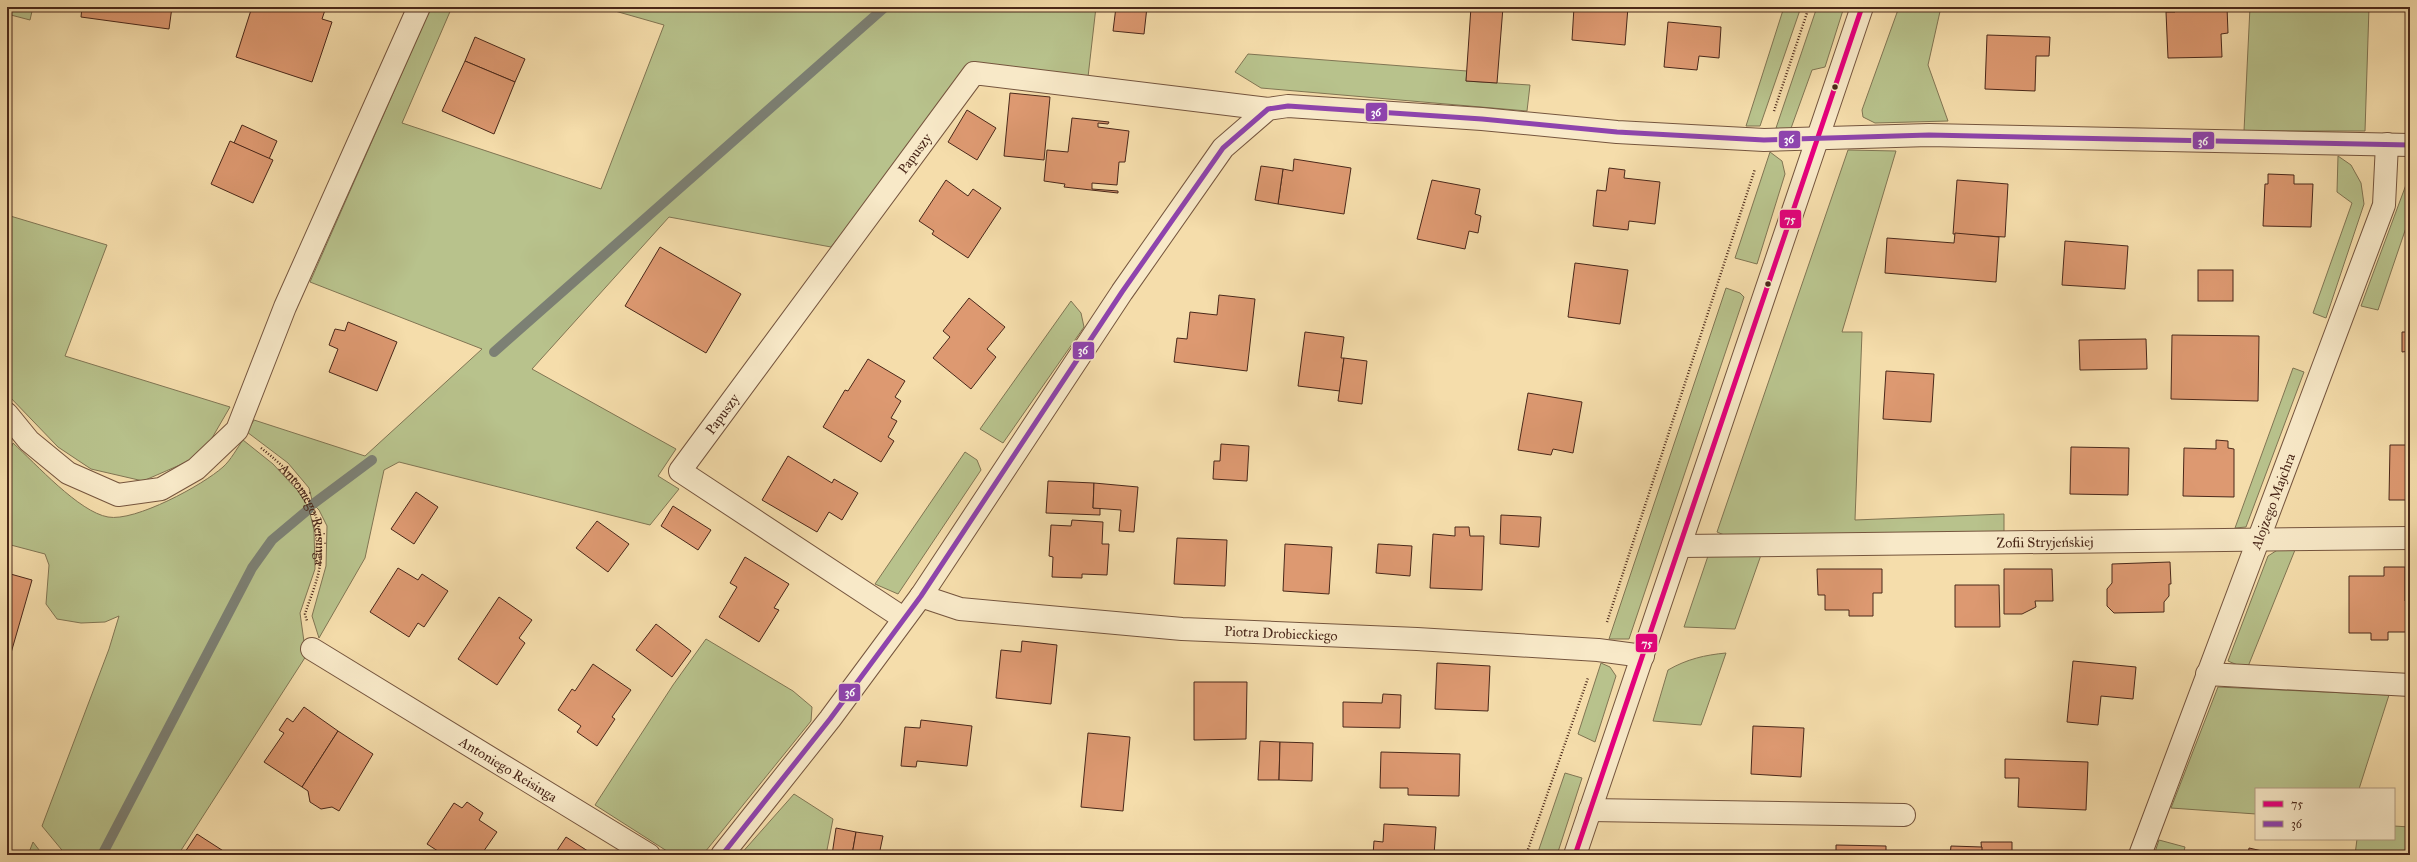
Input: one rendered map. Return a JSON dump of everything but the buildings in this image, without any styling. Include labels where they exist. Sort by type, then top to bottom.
[{"type":"street","points":[[7,414],[29,441],[68,473],[118,495],[161,489],[196,469],[237,430],[285,307],[419,7]]},
{"type":"street","points":[[1575,855],[1862,10]]},
{"type":"street","name":"Papuszy","points":[[903,618],[680,471],[974,74],[1268,109]]},
{"type":"street","points":[[722,855],[830,719],[903,618],[921,596],[1122,292],[1223,148],[1268,109],[1296,106],[1482,119],[1617,132],[1764,140],[1929,136],[2410,145]]},
{"type":"street","name":"Alojzego Majchra","points":[[2140,855],[2384,205],[2387,144]]},
{"type":"street","name":"Zofii Stryjeńskiej","points":[[1680,546],[2410,538]]},
{"type":"street","name":"Piotra Drobieckiego","points":[[921,596],[960,609],[1182,629],[1598,650],[1643,656]]},
{"type":"street","name":"Antoniego Reisinga","points":[[312,649],[649,855]]},
{"type":"street","points":[[2207,674],[2410,685]]},
{"type":"street","points":[[1590,810],[1904,815]]},
{"type":"path","points":[[1526,855],[1598,650],[1764,140],[1809,7]]},
{"type":"path","name":"Antoniego Reisinga","points":[[237,430],[285,466],[304,490],[319,528],[320,564],[305,614],[312,649]]},
{"type":"green space","points":[[7,7],[33,7],[30,20],[7,14]]},
{"type":"green space","points":[[431,7],[452,7],[402,123],[601,189],[664,25],[601,7],[1096,7],[1088,77],[960,82],[831,247],[669,217],[532,369],[676,449],[658,476],[679,489],[650,525],[399,462],[384,470],[365,558],[319,638],[312,616],[326,566],[327,526],[319,510],[313,504],[309,488],[288,463],[247,432],[254,420],[365,456],[482,349],[310,282]]},
{"type":"green space","points":[[1784,7],[1801,7],[1760,126],[1746,126]]},
{"type":"green space","points":[[1817,7],[1844,7],[1825,67],[1812,70],[1790,131],[1776,128]]},
{"type":"green space","points":[[1899,7],[1941,7],[1928,65],[1948,121],[1875,123],[1863,117],[1862,110]]},
{"type":"green space","points":[[2250,7],[2369,7],[2365,131],[2244,131]]},
{"type":"green space","points":[[1248,54],[1467,71],[1466,81],[1530,85],[1527,111],[1261,88],[1235,72]]},
{"type":"green space","points":[[1848,150],[1896,151],[1842,332],[1862,332],[1855,520],[2004,514],[2004,534],[1736,540],[1717,532]]},
{"type":"green space","points":[[1770,152],[1782,161],[1785,174],[1757,264],[1735,258]]},
{"type":"green space","points":[[2338,156],[2351,165],[2361,183],[2364,204],[2326,318],[2313,313],[2352,203],[2337,192]]},
{"type":"green space","points":[[2410,174],[2410,216],[2378,310],[2361,306]]},
{"type":"green space","points":[[7,215],[107,245],[65,356],[230,407],[212,438],[189,461],[143,481],[91,469],[58,447],[7,394]]},
{"type":"green space","points":[[1726,288],[1740,293],[1744,297],[1629,639],[1609,639]]},
{"type":"green space","points":[[1071,301],[1081,313],[1084,327],[1003,443],[980,429]]},
{"type":"green space","points":[[2293,368],[2304,372],[2246,527],[2235,528]]},
{"type":"green space","points":[[243,440],[273,464],[299,492],[309,509],[314,530],[315,569],[300,613],[306,656],[178,855],[66,855],[42,826],[109,649],[119,616],[105,622],[81,623],[57,619],[46,604],[49,565],[45,554],[7,544],[7,459],[13,443],[58,486],[84,506],[108,517],[120,517],[135,514],[168,501],[213,475],[226,464]]},
{"type":"green space","points":[[965,452],[977,460],[981,470],[898,594],[875,584]]},
{"type":"green space","points":[[2297,545],[2247,669],[2228,661],[2268,556],[2279,549]]},
{"type":"green space","points":[[1709,553],[1761,555],[1735,629],[1684,627]]},
{"type":"green space","points":[[706,639],[793,691],[812,707],[811,721],[705,852],[695,855],[670,853],[595,805],[673,685]]},
{"type":"green space","points":[[1726,653],[1701,725],[1653,721],[1668,670],[1696,658]]},
{"type":"green space","points":[[1601,663],[1610,667],[1616,676],[1595,742],[1578,734]]},
{"type":"green space","points":[[2218,687],[2389,695],[2359,788],[2255,788],[2255,814],[2171,808]]},
{"type":"green space","points":[[1565,773],[1582,778],[1557,855],[1537,855]]},
{"type":"green space","points":[[794,794],[833,819],[826,855],[740,855]]},
{"type":"green space","points":[[2395,826],[2410,827],[2410,855],[2355,855],[2357,840],[2395,840]]},
{"type":"green space","points":[[2159,840],[2185,847],[2183,855],[2154,855]]},
{"type":"green space","points":[[33,842],[43,855],[28,855]]},
{"type":"waterway","points":[[494,352],[885,7]]},
{"type":"waterway","points":[[313,504],[372,460]]},
{"type":"waterway","points":[[102,855],[252,568],[272,540],[309,509]]},
{"type":"transit line","name":"75","points":[[1575,855],[1862,7]]},
{"type":"transit line","name":"36","points":[[722,855],[830,719],[921,596],[1122,292],[1223,148],[1268,109],[1288,106],[1482,119],[1617,132],[1764,140],[1929,135],[2410,145]]}]
